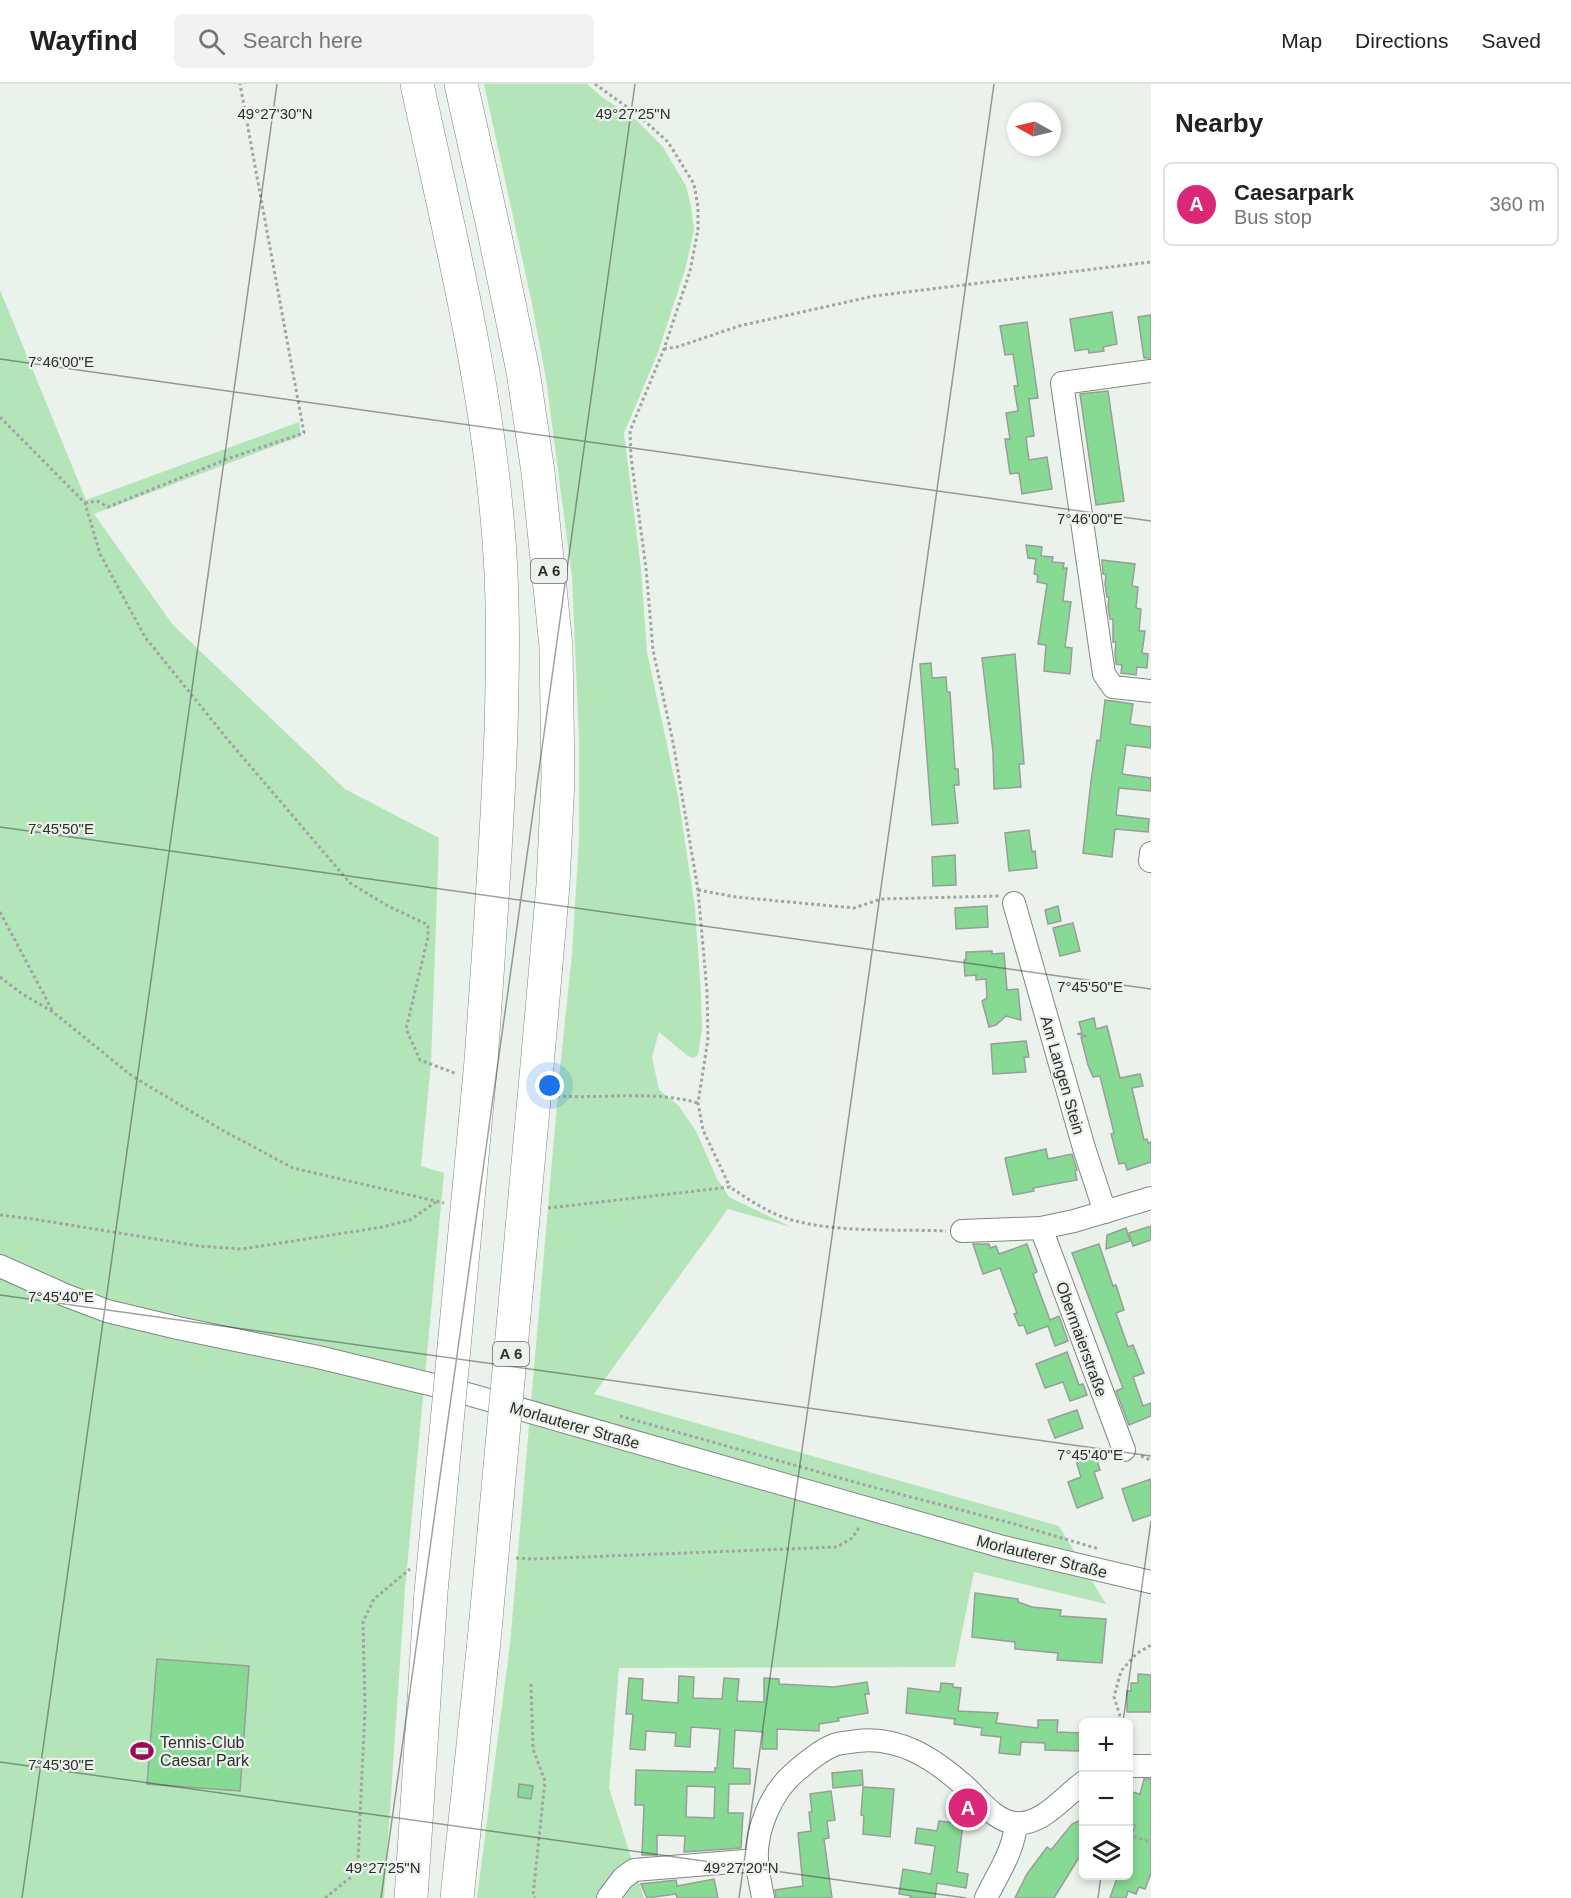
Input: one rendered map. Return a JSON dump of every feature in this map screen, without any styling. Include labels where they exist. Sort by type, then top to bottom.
[{"type":"highway","points":[[411,1898],[425,1579],[499,777],[502,674],[502,584],[497,517],[481,395],[417,84]]},
{"type":"highway","name":"A 6","points":[[457,1898],[484,1641],[537,1066],[554,873],[558,778],[556,646],[538,472],[523,371],[461,84]]},
{"type":"street","points":[[1151,371],[1062,383],[1104,674],[1113,687],[1151,691]]},
{"type":"street","name":"Am Langen Stein","points":[[1014,903],[1084,1148],[1105,1212]]},
{"type":"street","points":[[962,1231],[1041,1228],[1151,1198]]},
{"type":"street","name":"Obermaierstraße","points":[[1041,1228],[1124,1450]]},
{"type":"street","name":"Morlauterer Straße","points":[[0,1266],[107,1311],[318,1357],[450,1389],[1003,1547],[1151,1582]]},
{"type":"street","points":[[763,1898],[757,1860],[760,1833],[769,1807],[786,1779],[808,1761],[832,1746],[859,1740],[889,1741],[920,1752],[954,1777],[997,1816],[1016,1823],[1028,1822],[1040,1817],[1079,1785]]},
{"type":"street","points":[[1133,1766],[1151,1766]]},
{"type":"street","points":[[986,1898],[1009,1855],[1016,1823]]},
{"type":"street","points":[[608,1898],[623,1878],[634,1870],[757,1860]]},
{"type":"path","points":[[85,503],[97,501],[108,507],[227,459],[303,435],[304,429],[240,84]]},
{"type":"path","points":[[595,84],[603,92],[638,115],[668,142],[694,184],[698,207],[698,230],[690,271],[664,349],[630,430],[631,457],[646,568],[653,650],[673,742],[698,890],[707,992],[708,1039],[698,1103],[703,1130],[730,1187],[755,1204],[791,1220],[843,1228],[962,1231]]},
{"type":"path","points":[[664,349],[677,347],[739,326],[874,296],[1151,262]]},
{"type":"path","points":[[0,417],[85,503],[100,554],[145,637],[228,740],[350,883],[388,906],[428,925],[428,937],[406,1029],[420,1060],[472,1069]]},
{"type":"path","points":[[698,890],[736,897],[854,908],[881,899],[950,896],[1003,896],[1014,903]]},
{"type":"path","points":[[0,912],[53,1012]]},
{"type":"path","points":[[0,977],[53,1012],[132,1076],[222,1130],[293,1168],[447,1204]]},
{"type":"path","points":[[549,1095],[571,1097],[628,1095],[681,1098],[698,1103]]},
{"type":"path","points":[[547,1208],[730,1187]]},
{"type":"path","points":[[0,1215],[199,1246],[242,1249],[383,1227],[410,1220],[436,1202]]},
{"type":"path","points":[[509,1557],[532,1559],[837,1547],[852,1538],[871,1509]]},
{"type":"path","points":[[325,1898],[351,1877],[358,1860],[365,1708],[363,1622],[374,1599],[407,1569],[425,1579]]},
{"type":"path","points":[[1121,1718],[1114,1697],[1121,1671],[1136,1654],[1151,1645]]},
{"type":"path","points":[[531,1684],[533,1749],[545,1781],[533,1895],[535,1898]]},
{"type":"path","points":[[1133,1837],[1151,1842]]},
{"type":"green space","points":[[484,84],[587,84],[636,120],[663,147],[686,186],[694,230],[685,270],[657,355],[624,433],[641,569],[647,652],[678,796],[695,908],[701,993],[702,1029],[698,1055],[693,1058],[688,1056],[659,1032],[652,1057],[659,1090],[679,1106],[696,1131],[717,1179],[729,1197],[791,1227],[728,1209],[594,1394],[1059,1526],[1106,1604],[974,1572],[955,1667],[619,1668],[609,1788],[644,1898],[477,1898],[510,1644],[572,953],[579,839],[579,739],[572,577],[546,379]]},
{"type":"green space","points":[[0,290],[86,500],[299,422],[301,436],[94,514],[173,625],[345,789],[439,838],[431,1063],[421,1166],[444,1173],[405,1589],[384,1898],[0,1898]]},
{"type":"building","points":[[1112,312],[1117,344],[1103,347],[1104,351],[1089,353],[1088,349],[1075,351],[1070,319]]},
{"type":"building","points":[[1151,315],[1151,358],[1144,358],[1138,317]]},
{"type":"building","points":[[1027,322],[1038,398],[1029,399],[1034,436],[1026,437],[1029,460],[1047,457],[1052,489],[1022,494],[1019,473],[1010,474],[1005,439],[1010,439],[1006,413],[1018,411],[1014,386],[1018,386],[1013,354],[1005,355],[1000,326]]},
{"type":"building","points":[[1108,391],[1124,501],[1096,505],[1080,394]]},
{"type":"building","points":[[1026,545],[1042,547],[1041,556],[1053,557],[1052,562],[1064,563],[1063,568],[1067,568],[1063,601],[1071,602],[1065,647],[1072,648],[1070,674],[1044,671],[1046,645],[1038,644],[1047,584],[1037,582],[1038,575],[1034,574],[1036,559],[1028,558]]},
{"type":"building","points":[[1102,560],[1135,564],[1132,586],[1138,587],[1136,608],[1141,609],[1139,631],[1145,631],[1142,653],[1148,654],[1147,668],[1137,667],[1136,675],[1121,673],[1122,665],[1116,664],[1113,619],[1110,619],[1109,597],[1107,597],[1106,575],[1103,574]]},
{"type":"building","points":[[1015,654],[1024,764],[1019,764],[1021,787],[994,789],[993,752],[982,658]]},
{"type":"building","points":[[931,663],[932,678],[946,677],[947,692],[950,692],[955,769],[958,769],[959,785],[954,785],[958,823],[932,825],[920,664]]},
{"type":"building","points":[[1105,700],[1133,704],[1130,724],[1151,727],[1151,748],[1126,745],[1122,774],[1151,778],[1151,791],[1119,788],[1116,815],[1149,819],[1148,832],[1115,829],[1112,857],[1083,853],[1091,781],[1097,740],[1100,741]]},
{"type":"building","points":[[1029,830],[1037,868],[1009,871],[1005,833]]},
{"type":"building","points":[[955,855],[956,885],[933,886],[932,857]]},
{"type":"building","points":[[987,906],[988,927],[956,929],[955,908]]},
{"type":"building","points":[[1058,906],[1061,921],[1048,924],[1045,910]]},
{"type":"building","points":[[1073,923],[1080,951],[1060,956],[1053,928]]},
{"type":"building","points":[[992,951],[992,954],[1004,953],[1007,990],[1018,989],[1021,1020],[1006,1016],[996,1025],[989,1027],[982,1001],[987,998],[986,979],[976,980],[976,975],[965,976],[964,960],[966,960],[966,952]]},
{"type":"building","points":[[1094,1018],[1096,1029],[1107,1026],[1120,1078],[1140,1074],[1143,1086],[1132,1088],[1144,1140],[1151,1142],[1151,1162],[1127,1170],[1125,1163],[1119,1164],[1100,1076],[1093,1077],[1088,1065],[1081,1037],[1087,1036],[1077,1034],[1082,1033],[1079,1022]]},
{"type":"building","points":[[1026,1041],[1029,1057],[1024,1057],[1026,1072],[993,1074],[991,1044]]},
{"type":"building","points":[[1046,1149],[1048,1159],[1072,1154],[1077,1170],[1075,1171],[1077,1180],[1033,1188],[1034,1191],[1013,1195],[1005,1158]]},
{"type":"building","points":[[1151,1226],[1151,1240],[1133,1246],[1129,1233]]},
{"type":"building","points":[[1126,1228],[1130,1241],[1106,1249],[1107,1235]]},
{"type":"building","points":[[973,1244],[989,1244],[990,1248],[996,1246],[999,1254],[1027,1244],[1037,1272],[1033,1274],[1050,1320],[1059,1316],[1068,1341],[1055,1346],[1048,1326],[1027,1334],[1024,1325],[1019,1326],[1014,1314],[1017,1313],[1000,1268],[983,1274]]},
{"type":"building","points":[[1099,1244],[1124,1310],[1116,1313],[1128,1347],[1133,1345],[1144,1373],[1133,1377],[1143,1406],[1151,1403],[1151,1416],[1129,1425],[1116,1391],[1123,1388],[1072,1253]]},
{"type":"building","points":[[1067,1352],[1079,1385],[1083,1384],[1087,1395],[1070,1401],[1063,1382],[1045,1388],[1036,1364]]},
{"type":"building","points":[[1077,1410],[1083,1428],[1055,1438],[1048,1420]]},
{"type":"building","points":[[1095,1454],[1100,1470],[1094,1472],[1103,1498],[1077,1508],[1068,1482],[1081,1477],[1076,1461]]},
{"type":"building","points":[[1151,1479],[1151,1515],[1133,1521],[1122,1489]]},
{"type":"building","points":[[975,1593],[1018,1599],[1018,1602],[1032,1607],[1061,1610],[1060,1616],[1106,1619],[1102,1663],[1057,1660],[1058,1653],[1015,1649],[1015,1642],[972,1637]]},
{"type":"building","points":[[157,1659],[249,1666],[240,1791],[147,1784]]},
{"type":"building","points":[[1138,1674],[1151,1675],[1151,1712],[1127,1712],[1127,1691],[1131,1691],[1131,1683],[1138,1683]]},
{"type":"building","points":[[679,1676],[694,1677],[693,1698],[722,1699],[724,1678],[739,1679],[737,1701],[764,1702],[764,1678],[779,1679],[779,1684],[834,1687],[867,1682],[869,1694],[865,1694],[868,1713],[819,1724],[819,1731],[777,1729],[777,1749],[762,1749],[763,1732],[735,1730],[733,1768],[750,1769],[750,1784],[729,1784],[728,1813],[743,1813],[741,1848],[684,1852],[685,1836],[657,1835],[657,1855],[642,1855],[644,1805],[635,1805],[636,1770],[715,1772],[720,1729],[691,1727],[690,1747],[675,1746],[676,1733],[646,1731],[645,1750],[630,1749],[633,1714],[626,1714],[629,1678],[643,1679],[642,1700],[678,1703]],"holes":[[[687,1786],[715,1787],[714,1818],[686,1817]]]},
{"type":"building","points":[[941,1683],[953,1684],[953,1687],[961,1688],[958,1711],[998,1713],[996,1723],[1038,1728],[1038,1720],[1058,1720],[1057,1732],[1079,1733],[1079,1751],[1045,1750],[1045,1743],[1021,1742],[1020,1755],[999,1753],[1001,1737],[981,1735],[982,1728],[954,1724],[955,1719],[906,1713],[908,1688],[940,1692]]},
{"type":"building","points":[[862,1770],[863,1785],[833,1788],[832,1773]]},
{"type":"building","points":[[1144,1779],[1151,1779],[1151,1873],[1145,1889],[1139,1887],[1136,1894],[1128,1891],[1126,1898],[1110,1898],[1116,1880],[1133,1880],[1135,1825],[1133,1824],[1133,1792],[1140,1794]]},
{"type":"building","points":[[519,1784],[533,1786],[531,1799],[518,1797]]},
{"type":"building","points":[[863,1787],[894,1789],[890,1837],[863,1834],[864,1816],[861,1815]]},
{"type":"building","points":[[831,1791],[835,1820],[827,1821],[829,1838],[824,1839],[832,1898],[776,1898],[775,1890],[803,1886],[798,1833],[811,1831],[810,1794]]},
{"type":"building","points":[[939,1821],[963,1824],[957,1872],[968,1874],[966,1888],[937,1883],[935,1898],[910,1898],[911,1896],[899,1894],[903,1869],[931,1874],[935,1846],[915,1843],[917,1828],[937,1831]]},
{"type":"building","points":[[1079,1821],[1079,1857],[1054,1898],[1015,1898],[1027,1874],[1047,1847],[1051,1850],[1072,1824]]},
{"type":"building","points":[[714,1879],[718,1898],[677,1898],[676,1894],[647,1898],[641,1884],[676,1880],[677,1886]]},
{"type":"place","name":"Tennis-Club Caesar Park","points":[[142,1751]]},
{"type":"place","name":"Caesarpark","points":[[968,1808]]}]
